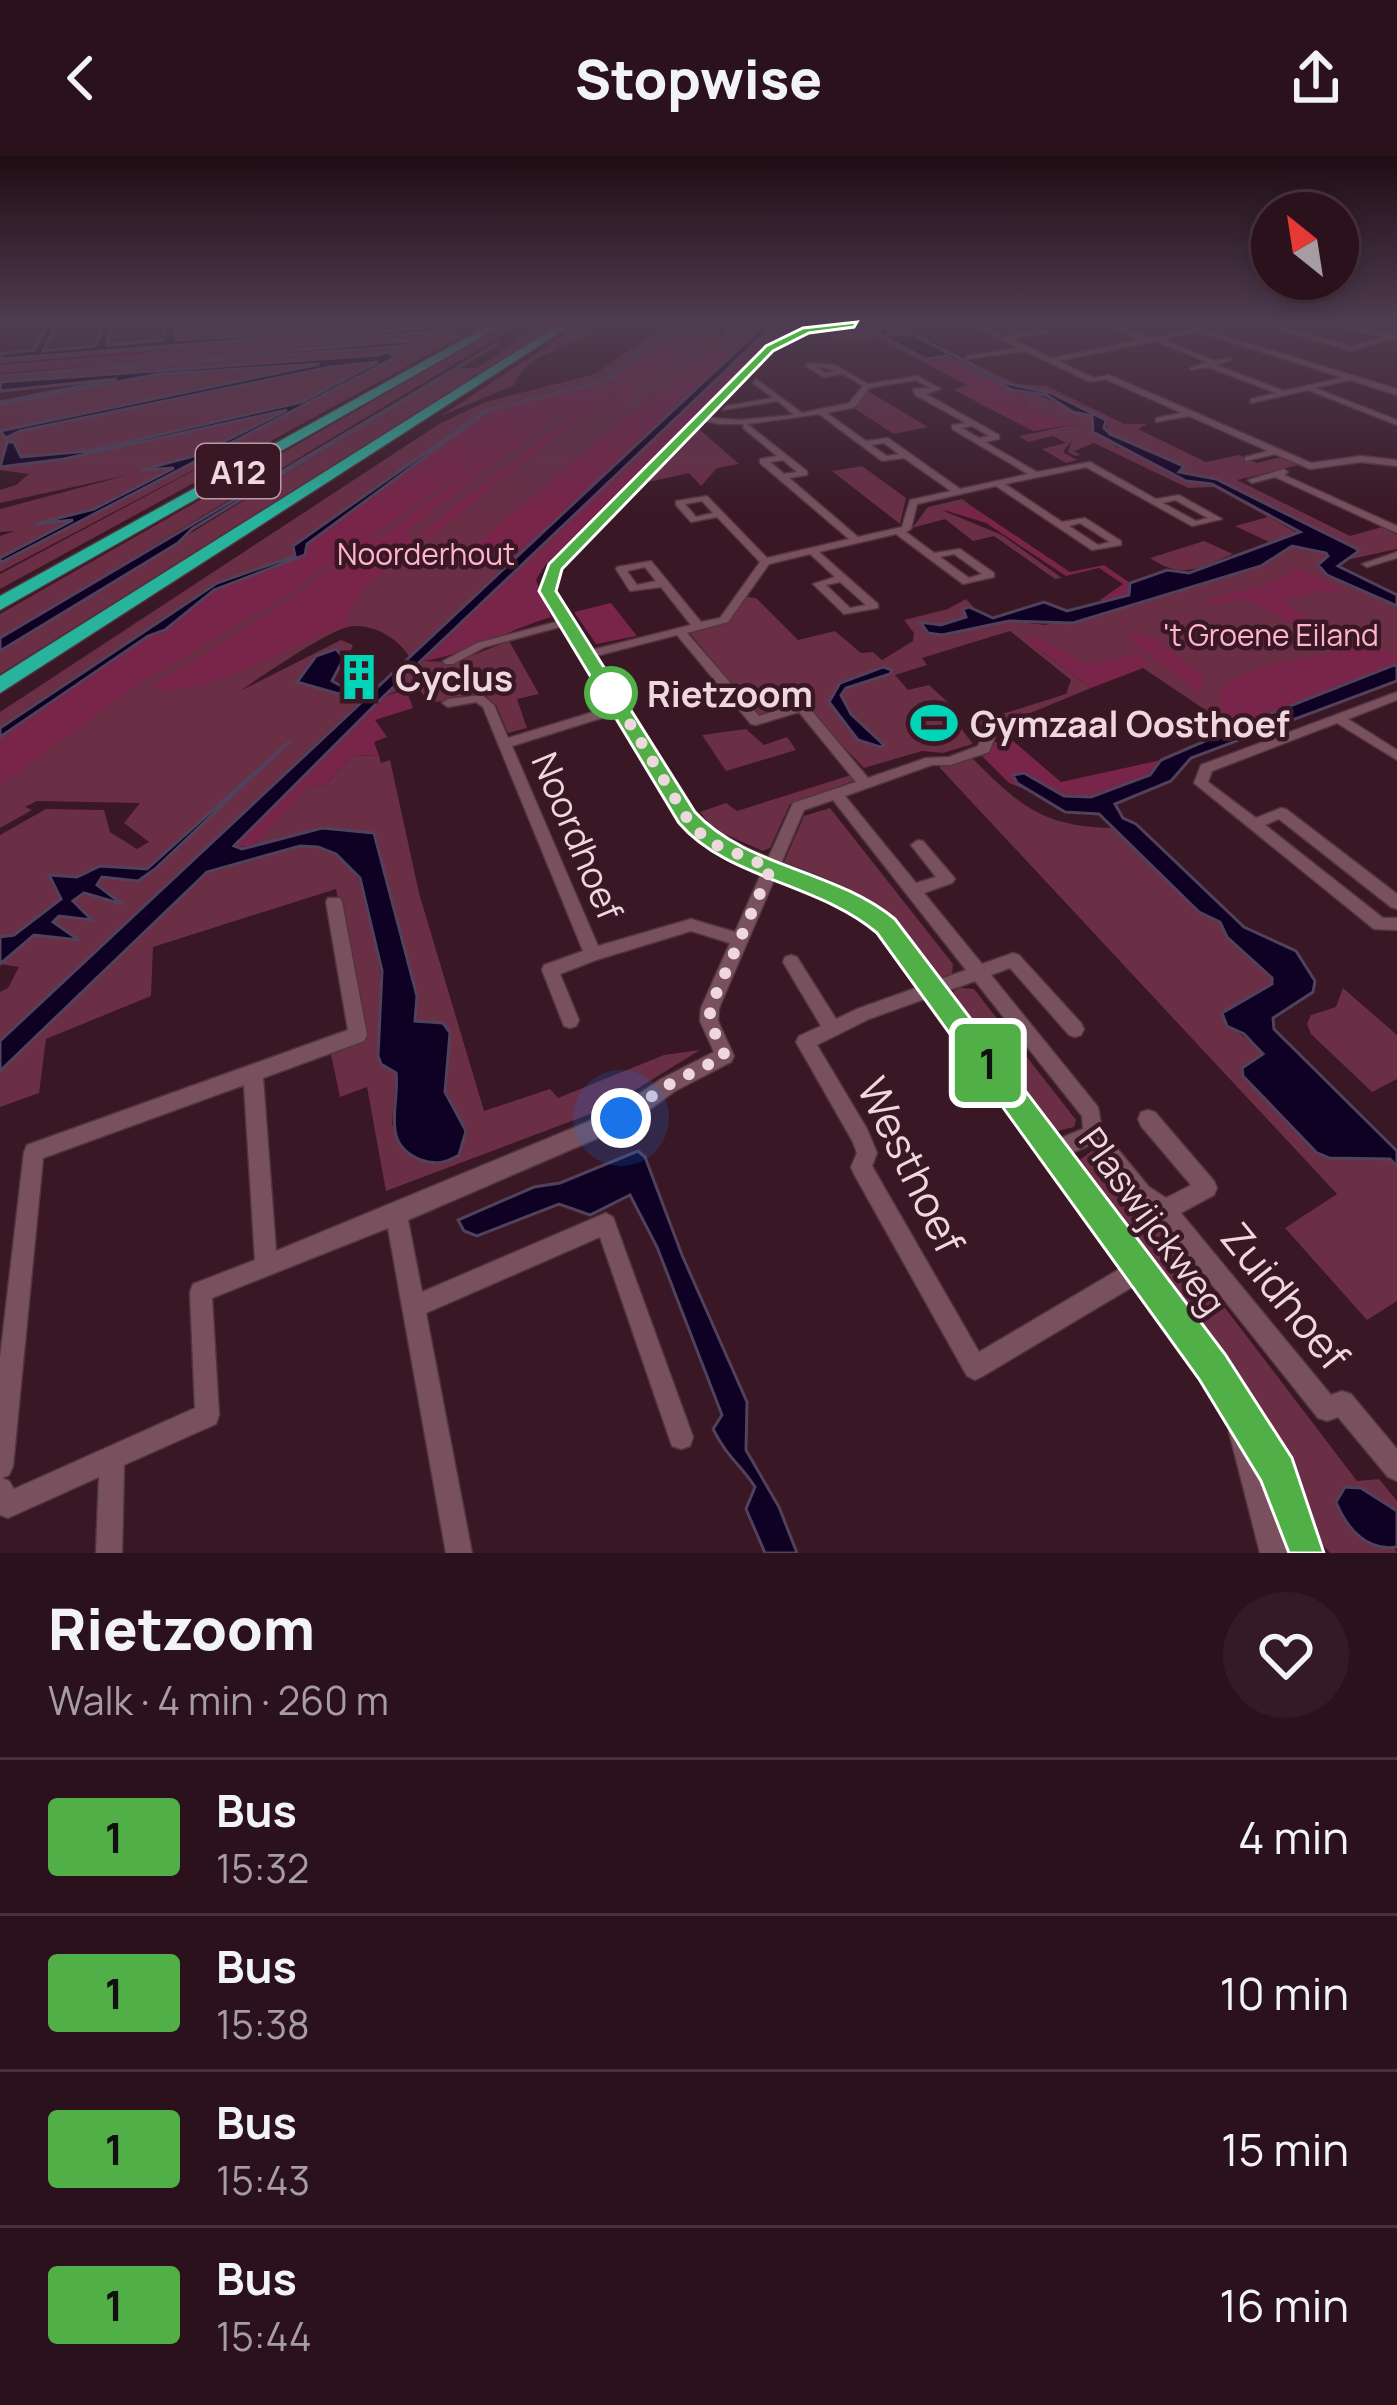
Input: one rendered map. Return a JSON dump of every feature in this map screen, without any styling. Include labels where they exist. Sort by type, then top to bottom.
[{"type":"highway","name":"A12","points":[[0,604],[383,389]]},
{"type":"highway","name":"A12","points":[[0,686],[466,389]]},
{"type":"street","name":"Plaswijckweg","points":[[730,389],[550,573],[548,591],[687,818],[707,841],[858,902],[878,917],[1212,1366],[1278,1472],[1304,1553]]},
{"type":"street","points":[[766,389],[801,416]]},
{"type":"street","points":[[700,419],[746,426],[852,405],[864,389]]},
{"type":"street","points":[[912,389],[996,437],[978,441]]},
{"type":"street","points":[[918,393],[936,389]]},
{"type":"street","points":[[1133,389],[1310,466]]},
{"type":"street","points":[[1272,389],[1284,394]]},
{"type":"street","points":[[1254,401],[1310,389]]},
{"type":"street","points":[[1312,389],[1397,422]]},
{"type":"street","points":[[726,408],[779,399]]},
{"type":"street","points":[[820,412],[865,444],[885,440],[958,492]]},
{"type":"street","points":[[1159,420],[1189,414]]},
{"type":"street","points":[[1374,428],[1397,422]]},
{"type":"street","points":[[973,424],[955,427],[1035,475]]},
{"type":"street","points":[[746,426],[804,472],[782,477]]},
{"type":"street","points":[[1248,459],[1276,451]]},
{"type":"street","points":[[784,457],[763,461],[857,541]]},
{"type":"street","points":[[1252,480],[1361,459],[1397,463]]},
{"type":"street","points":[[588,654],[724,620],[765,562],[906,529],[913,502],[1035,475],[1087,464],[1154,502],[1195,524],[1217,519],[1176,496],[1154,502]]},
{"type":"street","points":[[1276,474],[1393,525]]},
{"type":"street","points":[[998,484],[1060,525],[1096,548],[1118,543],[1082,520],[1060,525]]},
{"type":"street","points":[[720,514],[765,562]]},
{"type":"street","points":[[898,531],[967,582],[990,575],[956,550],[933,556]]},
{"type":"street","points":[[812,551],[843,578],[874,606],[848,612],[818,584],[843,578]]},
{"type":"street","points":[[1366,564],[1397,555]]},
{"type":"street","points":[[664,583],[698,626]]},
{"type":"street","points":[[449,661],[481,645],[567,622]]},
{"type":"street","points":[[680,631],[755,721],[802,707],[866,785]]},
{"type":"street","points":[[1397,696],[1206,768],[1202,783],[1380,924],[1397,924]]},
{"type":"street","name":"Noordhoef","points":[[448,703],[478,698],[488,705],[593,954]]},
{"type":"street","name":"Noordhoef","points":[[503,744],[620,708]]},
{"type":"street","points":[[1338,718],[1397,756]]},
{"type":"street","points":[[0,1490],[8,1505],[207,1415],[201,1292],[621,1118],[668,1085],[725,1056],[710,1022],[710,1008],[798,807],[899,770],[984,749],[988,737]]},
{"type":"street","name":"Zuidhoef","points":[[836,794],[976,975],[1091,1113],[1093,1134],[1142,1194],[1166,1210],[1328,1409],[1342,1403],[1397,1468]]},
{"type":"street","points":[[1254,824],[1281,813],[1397,903]]},
{"type":"street","points":[[912,891],[947,879],[918,845]]},
{"type":"street","points":[[0,1466],[34,1152],[358,1035],[334,902]]},
{"type":"street","name":"Noordhoef","points":[[570,1021],[550,970],[691,925],[741,940]]},
{"type":"street","points":[[791,962],[831,1027],[1013,960],[1075,1029]]},
{"type":"street","name":"Westhoef","points":[[831,1027],[805,1042],[860,1136],[867,1153],[861,1167],[975,1368],[1141,1269]]},
{"type":"street","points":[[253,1075],[266,1265]]},
{"type":"street","name":"Zuidhoef","points":[[1148,1119],[1207,1188],[1166,1210]]},
{"type":"street","points":[[1053,1151],[1093,1134]]},
{"type":"street","points":[[396,1214],[458,1553]]},
{"type":"street","points":[[415,1306],[606,1224],[681,1437]]},
{"type":"street","name":"Plaswijckweg","points":[[1240,1416],[1276,1553]]},
{"type":"street","points":[[110,1553],[112,1461]]},
{"type":"green space","points":[[81,389],[200,389],[0,431],[0,405]]},
{"type":"green space","points":[[224,389],[326,389],[302,402],[88,451],[21,457],[7,443],[5,460],[0,461],[0,434],[11,437],[19,431]]},
{"type":"green space","points":[[335,389],[366,389],[0,589],[0,574],[296,416],[0,572],[0,563]]},
{"type":"green space","points":[[394,389],[413,389],[0,638],[0,614]]},
{"type":"green space","points":[[424,389],[454,389],[0,674],[0,651]]},
{"type":"green space","points":[[482,389],[504,389],[441,416]]},
{"type":"green space","name":"Noorderhout","points":[[535,389],[571,389],[485,411],[291,549],[599,389],[717,389],[454,632],[436,634],[410,658],[383,633],[348,627],[240,691],[341,640],[353,645],[345,665],[332,677],[344,657],[342,652],[297,681],[339,693],[347,689],[368,694],[0,1041],[0,992],[8,988],[19,967],[0,964],[34,935],[76,938],[52,921],[59,916],[90,918],[73,901],[83,893],[119,901],[96,884],[102,877],[138,881],[291,740],[146,869],[100,866],[77,877],[50,875],[61,899],[14,935],[0,937],[0,835],[46,809],[104,810],[110,832],[137,849],[149,842],[124,823],[140,803],[37,801],[25,807],[32,810],[0,828],[0,748],[262,568],[209,587],[0,728],[0,712],[439,424],[485,402]]},
{"type":"green space","points":[[1037,389],[1053,389],[1124,424],[1147,424],[1138,429],[1206,462],[1239,455],[1257,463],[1281,457],[1299,465],[1237,480],[1350,536],[1382,527],[1397,535],[1397,549],[1342,561],[1357,553],[1216,479],[1179,472],[1108,433],[1106,420]]},
{"type":"green space","points":[[866,390],[928,427],[894,434],[852,407]]},
{"type":"green space","points":[[1024,392],[1092,416],[1116,447],[1132,450],[1195,483],[1212,484],[1299,534],[1269,542],[1235,526],[1268,517],[1214,487],[1188,488],[1094,443],[1074,451],[1080,455],[1076,456],[1068,452],[1072,440],[1063,452],[1077,460],[1066,463],[1042,449],[1066,443],[1053,436],[1028,442],[1019,436],[1077,424],[1027,408]]},
{"type":"green space","points":[[288,409],[197,455],[141,470],[175,468],[0,558],[0,536],[15,531],[0,532],[0,509],[128,475],[0,503],[0,490],[29,474],[0,467],[64,459]]},
{"type":"green space","points":[[699,429],[739,464],[717,468],[701,486],[689,473],[648,482]]},
{"type":"green space","points":[[862,466],[906,498],[900,524],[832,471]]},
{"type":"green space","points":[[962,499],[970,505],[944,511],[1002,535],[1062,578],[1055,579],[994,536],[973,541],[945,519],[912,528],[928,507]]},
{"type":"green space","name":"'t Groene Eiland","points":[[1302,540],[1337,556],[1330,566],[1397,603],[1397,670],[1235,730],[1137,664],[1088,684],[1027,641],[1091,688],[987,731],[977,722],[1066,694],[1071,680],[1010,631],[922,658],[927,665],[895,675],[908,690],[929,685],[952,706],[955,711],[949,713],[973,744],[943,753],[922,751],[864,768],[802,703],[757,715],[689,632],[729,621],[747,597],[756,598],[798,640],[835,631],[861,653],[873,652],[882,660],[913,641],[914,633],[904,620],[948,609],[966,599],[976,610],[964,610],[967,617],[941,625],[921,622],[942,635],[1009,621],[1046,625]]},
{"type":"green space","points":[[1204,541],[1233,554],[1182,570],[1150,558]]},
{"type":"green space","points":[[509,641],[539,694],[517,699],[527,728],[508,733],[496,705],[485,695],[429,703],[415,683],[383,697],[423,661],[455,662]]},
{"type":"green space","points":[[746,729],[764,745],[787,737],[796,750],[726,771],[702,735]]},
{"type":"green space","points":[[968,754],[1031,809],[1066,823],[1112,828],[1199,912],[1220,922],[1227,937],[1272,978],[1273,984],[1227,1026],[1273,1067],[1329,1158],[1390,1159],[1397,1166],[1397,1301],[1367,1320],[1285,1228],[1337,1194],[940,768],[940,763]]},
{"type":"green space","points":[[353,755],[379,756],[381,763],[390,760],[419,893],[484,1111],[550,1089],[558,1098],[664,1055],[700,1050],[606,1108],[386,1191],[367,1087],[340,1097],[330,1050],[363,1036],[336,889],[153,947],[151,996],[46,1039],[39,1093],[0,1107],[0,1071],[199,878],[276,850],[317,847],[340,857],[357,877],[369,904],[380,970],[378,1056],[381,1064],[396,1072],[392,1124],[415,1158],[449,1161],[466,1131],[445,1092],[450,1033],[443,1023],[415,1022],[417,996],[374,833],[322,828],[252,847],[308,785],[323,787]]},
{"type":"green space","points":[[851,775],[856,780],[790,804],[770,848],[763,851],[713,829],[700,812],[726,803],[737,811]]},
{"type":"green space","points":[[830,808],[953,964],[952,975],[932,980],[878,915],[783,864],[804,816]]},
{"type":"green space","points":[[959,988],[974,989],[1076,1120],[1074,1127],[1049,1133],[944,997]]},
{"type":"green space","points":[[1343,988],[1397,1035],[1397,1079],[1372,1092],[1311,1034],[1307,1024],[1311,1015],[1336,1007]]},
{"type":"green space","points":[[1096,1148],[1107,1153],[1357,1481],[1379,1479],[1397,1501],[1397,1511],[1361,1488],[1397,1553],[1330,1553],[1323,1545],[1293,1489],[1073,1165]]},
{"type":"shaded area","points":[[65,389],[81,389],[0,405]]},
{"type":"shaded area","points":[[200,389],[223,389],[20,431],[6,438],[0,431]]},
{"type":"shaded area","points":[[334,389],[0,563],[0,558],[73,520],[35,524],[94,509],[174,468],[141,470],[197,455],[287,410],[64,459],[0,467],[7,442],[14,442],[21,457],[88,451],[302,402]]},
{"type":"shaded area","points":[[421,389],[423,389],[0,651],[0,638]]},
{"type":"shaded area","points":[[571,389],[574,389],[489,410],[307,544],[305,555],[214,590],[165,630],[148,636],[0,737],[0,728],[217,583],[295,556],[293,546],[485,411]]},
{"type":"shaded area","points":[[574,389],[639,389],[630,396],[558,413],[522,430],[369,538],[374,540],[394,528],[491,453],[533,428],[555,418],[575,411],[636,396],[615,413],[599,412],[577,420],[433,535],[418,536],[558,425],[585,412],[549,421],[410,528],[407,536],[419,544],[363,591],[347,627],[195,687],[152,686],[275,610],[335,566],[326,565],[290,593],[139,684],[0,785],[0,737],[148,636],[165,630],[214,590],[305,555],[307,544],[489,410]]},
{"type":"shaded area","points":[[658,389],[695,389],[507,567],[462,557]]},
{"type":"shaded area","points":[[696,389],[706,389],[234,846],[242,849],[322,828],[374,833],[417,996],[415,1021],[443,1023],[450,1033],[445,1092],[466,1131],[459,1155],[431,1162],[408,1153],[400,1144],[394,1122],[396,1073],[381,1064],[378,1056],[382,971],[360,878],[336,854],[318,847],[300,846],[207,872],[0,1071],[0,1041]]},
{"type":"shaded area","points":[[706,389],[722,389],[546,564],[536,580],[551,617],[423,661]]},
{"type":"shaded area","points":[[1018,389],[1024,392],[1027,408],[1077,424],[1033,431],[954,390]]},
{"type":"shaded area","points":[[1012,390],[1051,393],[1106,420],[1104,428],[1110,434],[1184,466],[1179,472],[1216,479],[1355,548],[1359,551],[1338,566],[1397,595],[1397,606],[1327,575],[1318,565],[1326,553],[1292,546],[1261,566],[1073,623],[1009,621],[942,635],[928,633],[920,622],[941,625],[966,617],[963,609],[969,607],[993,618],[1044,602],[1067,611],[1129,595],[1130,583],[1167,570],[1189,573],[1300,532],[1212,484],[1186,481],[1093,432],[1092,416],[1073,412],[1046,395]]},
{"type":"shaded area","points":[[970,505],[1070,572],[1104,565],[1130,583],[1129,595],[1104,602],[1100,600],[1123,584],[1099,568],[1066,576],[986,523],[944,510]]},
{"type":"shaded area","points":[[1296,568],[1351,594],[1318,591],[1282,601],[1325,629],[1329,638],[1314,636],[1248,600],[1199,605],[1279,580]]},
{"type":"shaded area","points":[[611,603],[637,636],[596,644],[574,612]]},
{"type":"shaded area","points":[[1130,631],[1153,638],[1200,672],[1200,693],[1136,645]]},
{"type":"shaded area","points":[[1037,637],[1087,665],[1137,653],[1151,665],[1091,688],[1026,640]]},
{"type":"shaded area","points":[[1359,644],[1397,654],[1397,664],[1242,725],[1221,709],[1219,694],[1242,675]]},
{"type":"shaded area","points":[[336,649],[344,658],[332,681],[347,689],[339,694],[297,682],[316,656]]},
{"type":"shaded area","points":[[1397,664],[1397,681],[1191,758],[1171,781],[1115,804],[1123,818],[1136,824],[1244,927],[1296,951],[1315,981],[1313,992],[1273,1018],[1274,1029],[1397,1151],[1397,1166],[1390,1159],[1329,1158],[1317,1153],[1243,1076],[1242,1068],[1263,1054],[1244,1034],[1227,1026],[1222,1013],[1272,984],[1272,978],[1227,937],[1220,922],[1199,912],[1099,814],[1065,812],[1017,783],[1013,775],[1024,773],[1064,796],[1091,797],[1150,775],[1161,760]]},
{"type":"shaded area","points":[[883,667],[892,670],[890,674],[846,688],[841,695],[851,714],[884,745],[880,747],[858,740],[829,702],[840,683]]},
{"type":"shaded area","points":[[406,689],[413,708],[375,720],[387,737],[374,742],[379,756],[353,755],[323,787],[308,786],[252,847],[233,846],[383,697]]},
{"type":"shaded area","points":[[990,739],[999,744],[1012,740],[1061,782],[1161,760],[1123,788],[1076,799],[1055,793],[1024,773],[1017,783],[1027,790],[1009,783],[977,751]]},
{"type":"shaded area","points":[[291,740],[155,869],[138,881],[102,877],[97,885],[122,904],[84,893],[73,901],[92,920],[59,916],[53,922],[79,940],[34,935],[0,964],[0,937],[14,935],[61,899],[49,875],[77,877],[100,866],[147,869]]},
{"type":"shaded area","points":[[638,1151],[645,1157],[747,1402],[746,1450],[779,1507],[797,1553],[765,1553],[746,1509],[755,1487],[713,1429],[722,1415],[657,1247],[630,1195],[590,1215],[559,1204],[477,1236],[464,1231],[458,1220],[534,1187],[560,1183]]},
{"type":"shaded area","points":[[1345,1487],[1361,1488],[1397,1511],[1397,1547],[1376,1546],[1352,1529],[1336,1502]]},
{"type":"bus line","name":"1","points":[[730,389],[554,567],[548,591],[687,818],[707,841],[858,902],[886,926],[1212,1366],[1278,1472],[1304,1553]]},
{"type":"place","name":"Cyclus","points":[[359,677]]},
{"type":"place","name":"Rietzoom","points":[[611,693]]},
{"type":"place","name":"Gymzaal Oosthoef","points":[[934,723]]},
{"type":"route","points":[[611,693],[604,681],[687,818],[707,841],[771,868],[710,1008],[710,1022],[725,1056],[668,1085],[621,1118]]}]
